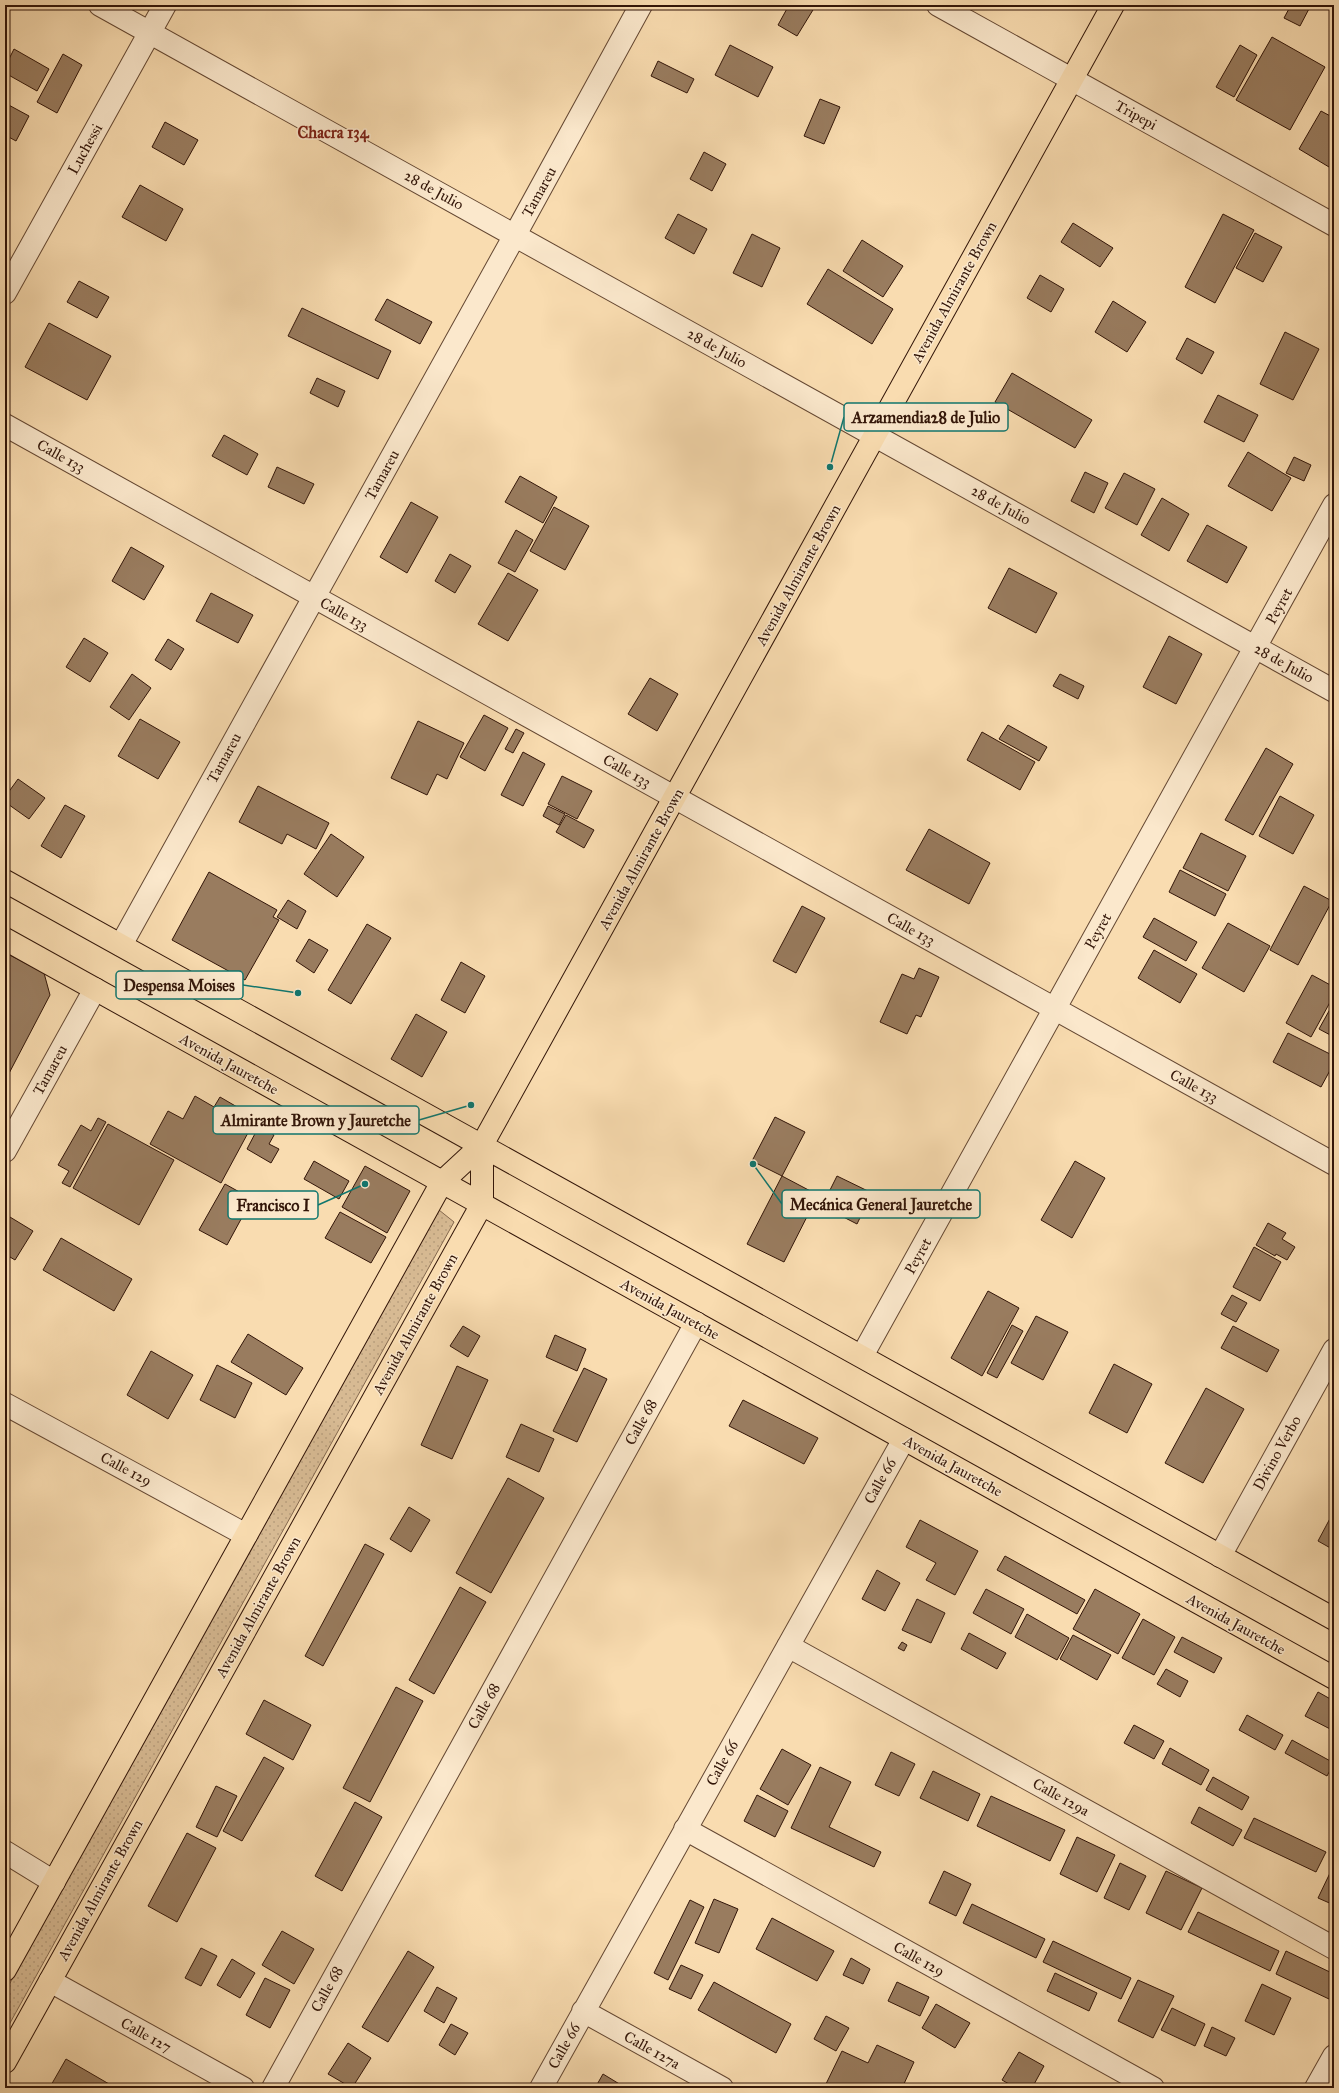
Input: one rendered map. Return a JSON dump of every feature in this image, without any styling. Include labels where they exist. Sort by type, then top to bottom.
[{"type":"main road","name":"Avenida Almirante Brown","points":[[5,1970],[442,1182],[482,1145],[1113,5]]},
{"type":"main road","points":[[5,881],[1334,1619]]},
{"type":"main road","name":"Avenida Jauretche","points":[[5,939],[1334,1678]]},
{"type":"main road","name":"Avenida Almirante Brown","points":[[5,2062],[482,1204],[482,1145]]},
{"type":"street","name":"28 de Julio","points":[[100,5],[1334,691]]},
{"type":"street","name":"Luchessi","points":[[5,293],[165,5]]},
{"type":"street","name":"Tamareu","points":[[121,945],[515,236],[641,5]]},
{"type":"street","name":"Tripepi","points":[[938,5],[1334,225]]},
{"type":"street","name":"Calle 133","points":[[5,425],[1334,1164]]},
{"type":"street","name":"Peyret","points":[[862,1356],[1334,505]]},
{"type":"street","name":"Tamareu","points":[[5,1151],[95,989]]},
{"type":"street","name":"Calle 68","points":[[273,2088],[696,1323]]},
{"type":"street","name":"Divino Verbo","points":[[1220,1556],[1334,1350]]},
{"type":"street","name":"Calle 129","points":[[5,1404],[246,1535]]},
{"type":"street","name":"Calle 66","points":[[540,2088],[904,1439]]},
{"type":"street","name":"Calle 129a","points":[[788,1646],[1334,1948]]},
{"type":"street","name":"Calle 129","points":[[685,1829],[1153,2088]]},
{"type":"street","points":[[5,1852],[54,1882]]},
{"type":"street","name":"Calle 127","points":[[50,1981],[243,2088]]},
{"type":"street","name":"Calle 127a","points":[[583,2011],[722,2088]]},
{"type":"street","points":[[1316,2088],[1334,2056]]},
{"type":"shaded area","points":[[439,1210],[454,1222],[5,2032],[5,1992]]},
{"type":"building","points":[[789,5],[816,5],[797,36],[778,25]]},
{"type":"building","points":[[1291,5],[1311,5],[1300,26],[1284,18]]},
{"type":"building","points":[[1272,37],[1325,67],[1290,130],[1236,100]]},
{"type":"building","points":[[730,45],[773,67],[758,97],[715,75]]},
{"type":"building","points":[[1240,45],[1257,55],[1234,97],[1216,87]]},
{"type":"building","points":[[14,49],[49,69],[37,91],[5,73],[5,67]]},
{"type":"building","points":[[63,54],[82,65],[57,113],[37,102]]},
{"type":"building","points":[[658,61],[694,79],[687,93],[651,76]]},
{"type":"building","points":[[820,99],[840,107],[824,144],[804,136]]},
{"type":"building","points":[[5,103],[29,116],[16,141],[5,135]]},
{"type":"building","points":[[1321,111],[1334,118],[1334,170],[1299,149]]},
{"type":"building","points":[[165,122],[198,140],[184,165],[152,147]]},
{"type":"building","points":[[704,152],[726,164],[712,191],[690,179]]},
{"type":"building","points":[[140,185],[183,209],[166,241],[122,217]]},
{"type":"building","points":[[678,214],[707,229],[694,254],[665,238]]},
{"type":"building","points":[[1223,214],[1254,230],[1215,303],[1185,287]]},
{"type":"building","points":[[1073,223],[1113,248],[1100,267],[1061,242]]},
{"type":"building","points":[[1255,233],[1282,247],[1263,282],[1236,268]]},
{"type":"building","points":[[752,234],[780,248],[762,287],[733,273]]},
{"type":"building","points":[[862,240],[903,266],[883,297],[843,271]]},
{"type":"building","points":[[828,269],[893,309],[872,344],[807,304]]},
{"type":"building","points":[[1040,275],[1064,289],[1051,312],[1027,298]]},
{"type":"building","points":[[79,281],[109,297],[97,318],[67,302]]},
{"type":"building","points":[[387,299],[432,322],[420,344],[375,320]]},
{"type":"building","points":[[1113,301],[1146,322],[1127,352],[1095,332]]},
{"type":"building","points":[[302,308],[391,351],[378,379],[288,336]]},
{"type":"building","points":[[49,323],[111,356],[87,400],[25,367]]},
{"type":"building","points":[[1285,332],[1319,349],[1293,400],[1260,384]]},
{"type":"building","points":[[1187,338],[1214,352],[1202,374],[1176,359]]},
{"type":"building","points":[[1012,373],[1092,420],[1075,448],[995,402]]},
{"type":"building","points":[[317,378],[345,391],[338,407],[310,393]]},
{"type":"building","points":[[1218,395],[1258,415],[1244,442],[1204,422]]},
{"type":"building","points":[[224,435],[258,454],[247,475],[212,456]]},
{"type":"building","points":[[1248,452],[1291,478],[1272,511],[1228,486]]},
{"type":"building","points":[[1294,457],[1311,465],[1304,481],[1286,473]]},
{"type":"building","points":[[277,467],[314,484],[304,504],[268,487]]},
{"type":"building","points":[[1085,472],[1108,483],[1094,513],[1071,501]]},
{"type":"building","points":[[1124,473],[1155,489],[1137,525],[1105,508]]},
{"type":"building","points":[[520,476],[557,497],[543,523],[505,502]]},
{"type":"building","points":[[1162,498],[1189,514],[1169,551],[1141,535]]},
{"type":"building","points":[[411,502],[438,517],[407,573],[380,557]]},
{"type":"building","points":[[554,507],[589,526],[565,570],[530,551]]},
{"type":"building","points":[[1207,525],[1247,547],[1227,583],[1187,561]]},
{"type":"building","points":[[516,530],[533,540],[515,572],[498,563]]},
{"type":"building","points":[[131,547],[164,566],[144,600],[112,581]]},
{"type":"building","points":[[450,554],[471,566],[455,593],[435,581]]},
{"type":"building","points":[[1009,568],[1057,593],[1036,633],[988,608]]},
{"type":"building","points":[[508,573],[538,590],[508,641],[478,624]]},
{"type":"building","points":[[211,593],[253,615],[238,643],[196,621]]},
{"type":"building","points":[[1169,636],[1202,654],[1176,704],[1143,687]]},
{"type":"building","points":[[84,638],[108,653],[90,682],[66,667]]},
{"type":"building","points":[[168,639],[184,649],[171,670],[155,660]]},
{"type":"building","points":[[132,674],[151,688],[129,720],[110,707]]},
{"type":"building","points":[[1060,674],[1084,686],[1078,699],[1053,686]]},
{"type":"building","points":[[650,678],[678,694],[657,731],[628,714]]},
{"type":"building","points":[[484,715],[508,728],[485,771],[460,757]]},
{"type":"building","points":[[140,719],[180,742],[158,779],[118,756]]},
{"type":"building","points":[[418,721],[464,743],[447,779],[437,774],[427,795],[391,778]]},
{"type":"building","points":[[1008,725],[1047,747],[1039,761],[999,739]]},
{"type":"building","points":[[516,729],[524,733],[513,753],[505,749]]},
{"type":"building","points":[[982,732],[1035,762],[1020,790],[967,760]]},
{"type":"building","points":[[1266,748],[1293,764],[1253,835],[1225,820]]},
{"type":"building","points":[[523,752],[545,764],[523,806],[501,795]]},
{"type":"building","points":[[562,776],[592,791],[577,819],[548,804]]},
{"type":"building","points":[[18,779],[45,798],[29,819],[5,802],[5,797]]},
{"type":"building","points":[[258,786],[329,823],[316,849],[287,834],[282,844],[239,822]]},
{"type":"building","points":[[1280,796],[1314,815],[1293,854],[1259,836]]},
{"type":"building","points":[[65,805],[85,816],[61,858],[41,846]]},
{"type":"building","points":[[548,806],[565,814],[559,825],[543,816]]},
{"type":"building","points":[[566,815],[594,830],[584,848],[556,832]]},
{"type":"building","points":[[929,829],[990,863],[969,904],[906,870]]},
{"type":"building","points":[[1201,833],[1246,856],[1228,891],[1183,868]]},
{"type":"building","points":[[331,834],[364,857],[337,897],[304,874]]},
{"type":"building","points":[[1180,870],[1226,894],[1215,916],[1169,892]]},
{"type":"building","points":[[209,872],[277,910],[273,917],[279,920],[245,980],[172,940]]},
{"type":"building","points":[[1304,886],[1332,901],[1298,965],[1270,950]]},
{"type":"building","points":[[288,900],[306,911],[297,929],[277,917]]},
{"type":"building","points":[[802,906],[825,918],[796,973],[773,961]]},
{"type":"building","points":[[1154,918],[1197,942],[1186,961],[1143,937]]},
{"type":"building","points":[[1228,923],[1270,946],[1244,992],[1202,968]]},
{"type":"building","points":[[367,924],[391,938],[351,1004],[328,990]]},
{"type":"building","points":[[309,939],[328,950],[314,973],[296,961]]},
{"type":"building","points":[[1154,950],[1197,974],[1180,1003],[1138,978]]},
{"type":"building","points":[[8,954],[44,973],[50,995],[5,1081],[5,961]]},
{"type":"building","points":[[461,962],[485,976],[465,1013],[441,1000]]},
{"type":"building","points":[[919,968],[939,977],[921,1017],[916,1015],[907,1034],[880,1022],[902,974],[914,979]]},
{"type":"building","points":[[1312,975],[1334,987],[1334,995],[1311,1037],[1286,1023]]},
{"type":"building","points":[[1334,1002],[1334,1037],[1319,1029]]},
{"type":"building","points":[[416,1014],[447,1032],[422,1077],[391,1059]]},
{"type":"building","points":[[1288,1033],[1334,1056],[1334,1063],[1321,1087],[1273,1062]]},
{"type":"building","points":[[195,1096],[214,1107],[220,1097],[256,1118],[221,1183],[150,1144],[168,1111],[183,1119]]},
{"type":"building","points":[[775,1117],[805,1132],[782,1176],[752,1161]]},
{"type":"building","points":[[98,1118],[106,1122],[70,1187],[62,1183],[69,1171],[58,1165],[81,1125],[91,1131]]},
{"type":"building","points":[[108,1124],[174,1160],[139,1225],[73,1188]]},
{"type":"building","points":[[259,1126],[274,1135],[269,1144],[279,1149],[271,1163],[247,1149]]},
{"type":"building","points":[[314,1161],[349,1181],[339,1199],[304,1179]]},
{"type":"building","points":[[1075,1161],[1105,1178],[1072,1238],[1041,1220]]},
{"type":"building","points":[[365,1166],[410,1191],[387,1233],[342,1207]]},
{"type":"building","points":[[782,1176],[818,1195],[784,1262],[747,1244]]},
{"type":"building","points":[[837,1176],[872,1193],[857,1224],[822,1206]]},
{"type":"building","points":[[225,1184],[252,1199],[227,1245],[199,1230]]},
{"type":"building","points":[[340,1212],[386,1237],[371,1263],[325,1238]]},
{"type":"building","points":[[5,1214],[33,1231],[15,1260],[5,1254]]},
{"type":"building","points":[[1268,1223],[1286,1233],[1282,1239],[1295,1247],[1287,1260],[1276,1254],[1275,1256],[1256,1245]]},
{"type":"building","points":[[61,1238],[132,1279],[114,1311],[43,1270]]},
{"type":"building","points":[[1254,1247],[1281,1262],[1260,1301],[1233,1287]]},
{"type":"building","points":[[988,1291],[1019,1308],[982,1376],[951,1358]]},
{"type":"building","points":[[1232,1295],[1247,1303],[1236,1322],[1221,1314]]},
{"type":"building","points":[[1036,1316],[1068,1332],[1043,1380],[1011,1363]]},
{"type":"building","points":[[1012,1325],[1023,1331],[997,1378],[987,1373]]},
{"type":"building","points":[[463,1326],[480,1336],[468,1357],[450,1346]]},
{"type":"building","points":[[1233,1326],[1279,1350],[1267,1372],[1221,1348]]},
{"type":"building","points":[[248,1334],[303,1368],[286,1395],[231,1362]]},
{"type":"building","points":[[555,1335],[586,1349],[577,1371],[546,1357]]},
{"type":"building","points":[[151,1351],[193,1375],[168,1419],[127,1395]]},
{"type":"building","points":[[1114,1364],[1152,1384],[1127,1433],[1089,1413]]},
{"type":"building","points":[[217,1365],[252,1383],[235,1418],[200,1400]]},
{"type":"building","points":[[457,1366],[488,1380],[452,1459],[421,1445]]},
{"type":"building","points":[[584,1368],[607,1379],[577,1442],[553,1431]]},
{"type":"building","points":[[1206,1388],[1244,1409],[1203,1483],[1165,1463]]},
{"type":"building","points":[[743,1400],[818,1438],[804,1464],[729,1426]]},
{"type":"building","points":[[521,1424],[554,1439],[539,1472],[506,1457]]},
{"type":"building","points":[[508,1478],[544,1498],[491,1593],[456,1573]]},
{"type":"building","points":[[409,1507],[430,1520],[411,1552],[390,1539]]},
{"type":"building","points":[[1334,1511],[1334,1550],[1318,1541]]},
{"type":"building","points":[[920,1520],[978,1551],[955,1595],[926,1580],[936,1563],[906,1547]]},
{"type":"building","points":[[365,1544],[384,1554],[323,1666],[305,1656]]},
{"type":"building","points":[[1005,1556],[1085,1600],[1077,1614],[997,1570]]},
{"type":"building","points":[[877,1570],[900,1583],[885,1611],[862,1599]]},
{"type":"building","points":[[460,1587],[486,1602],[434,1694],[409,1680]]},
{"type":"building","points":[[986,1589],[1024,1609],[1011,1634],[973,1613]]},
{"type":"building","points":[[1095,1589],[1140,1614],[1118,1654],[1073,1629]]},
{"type":"building","points":[[917,1599],[945,1613],[931,1643],[902,1630]]},
{"type":"building","points":[[1027,1614],[1069,1638],[1057,1660],[1015,1637]]},
{"type":"building","points":[[1143,1619],[1175,1637],[1154,1675],[1122,1658]]},
{"type":"building","points":[[969,1633],[1006,1653],[997,1669],[961,1649]]},
{"type":"building","points":[[1073,1635],[1111,1655],[1097,1680],[1060,1659]]},
{"type":"building","points":[[1182,1637],[1222,1658],[1214,1673],[1174,1652]]},
{"type":"building","points":[[902,1642],[907,1645],[904,1651],[898,1648]]},
{"type":"building","points":[[1166,1669],[1188,1681],[1180,1697],[1157,1684]]},
{"type":"building","points":[[396,1687],[423,1701],[370,1802],[343,1788]]},
{"type":"building","points":[[1318,1692],[1334,1701],[1334,1731],[1305,1716]]},
{"type":"building","points":[[264,1700],[311,1725],[293,1760],[246,1734]]},
{"type":"building","points":[[1247,1715],[1283,1735],[1275,1750],[1239,1730]]},
{"type":"building","points":[[1134,1725],[1164,1741],[1154,1759],[1124,1743]]},
{"type":"building","points":[[1292,1740],[1334,1763],[1327,1776],[1285,1753]]},
{"type":"building","points":[[1170,1748],[1209,1770],[1201,1785],[1162,1764]]},
{"type":"building","points":[[782,1749],[811,1765],[788,1805],[760,1789]]},
{"type":"building","points":[[891,1752],[915,1764],[899,1796],[875,1785]]},
{"type":"building","points":[[264,1757],[284,1768],[242,1841],[223,1831]]},
{"type":"building","points":[[820,1767],[851,1782],[829,1827],[881,1852],[874,1867],[791,1828]]},
{"type":"building","points":[[933,1771],[980,1794],[968,1821],[920,1798]]},
{"type":"building","points":[[1213,1777],[1249,1797],[1242,1810],[1206,1790]]},
{"type":"building","points":[[216,1786],[237,1796],[217,1837],[196,1827]]},
{"type":"building","points":[[757,1795],[788,1811],[775,1837],[744,1821]]},
{"type":"building","points":[[991,1796],[1065,1830],[1050,1861],[977,1826]]},
{"type":"building","points":[[355,1802],[382,1817],[342,1891],[315,1876]]},
{"type":"building","points":[[1199,1807],[1242,1830],[1233,1846],[1191,1823]]},
{"type":"building","points":[[1254,1818],[1326,1852],[1316,1872],[1244,1838]]},
{"type":"building","points":[[187,1833],[216,1848],[177,1922],[148,1906]]},
{"type":"building","points":[[1077,1837],[1115,1855],[1097,1892],[1060,1874]]},
{"type":"building","points":[[1120,1863],[1146,1876],[1129,1910],[1104,1898]]},
{"type":"building","points":[[944,1871],[971,1884],[956,1916],[929,1903]]},
{"type":"building","points":[[1166,1871],[1202,1888],[1181,1930],[1146,1913]]},
{"type":"building","points":[[1330,1873],[1334,1875],[1334,1905],[1318,1898]]},
{"type":"building","points":[[714,1899],[738,1909],[719,1953],[695,1943]]},
{"type":"building","points":[[690,1900],[704,1907],[668,1980],[654,1973]]},
{"type":"building","points":[[972,1904],[1045,1939],[1036,1958],[963,1923]]},
{"type":"building","points":[[1198,1912],[1279,1951],[1270,1971],[1188,1932]]},
{"type":"building","points":[[772,1918],[834,1951],[817,1981],[756,1949]]},
{"type":"building","points":[[282,1931],[314,1949],[294,1984],[262,1965]]},
{"type":"building","points":[[1053,1941],[1131,1978],[1121,1999],[1043,1962]]},
{"type":"building","points":[[201,1948],[217,1956],[201,1986],[185,1978]]},
{"type":"building","points":[[408,1951],[434,1967],[388,2042],[362,2027]]},
{"type":"building","points":[[1286,1951],[1334,1974],[1334,1988],[1329,1999],[1276,1974]]},
{"type":"building","points":[[851,1958],[870,1969],[863,1984],[843,1975]]},
{"type":"building","points":[[232,1959],[255,1973],[240,1998],[217,1985]]},
{"type":"building","points":[[681,1965],[703,1975],[691,1999],[669,1989]]},
{"type":"building","points":[[1055,1973],[1097,1993],[1089,2011],[1047,1991]]},
{"type":"building","points":[[265,1978],[290,1990],[270,2028],[246,2015]]},
{"type":"building","points":[[1138,1980],[1174,1996],[1153,2038],[1118,2021]]},
{"type":"building","points":[[714,1982],[791,2024],[776,2053],[698,2010]]},
{"type":"building","points":[[897,1982],[929,1997],[920,2016],[888,2001]]},
{"type":"building","points":[[1262,1984],[1291,1998],[1274,2035],[1245,2021]]},
{"type":"building","points":[[437,1987],[457,1998],[444,2023],[424,2011]]},
{"type":"building","points":[[936,2004],[970,2023],[955,2048],[922,2028]]},
{"type":"building","points":[[1172,2008],[1205,2024],[1195,2046],[1161,2030]]},
{"type":"building","points":[[826,2016],[849,2028],[836,2051],[814,2039]]},
{"type":"building","points":[[451,2024],[468,2033],[455,2055],[439,2045]]},
{"type":"building","points":[[1212,2027],[1235,2038],[1226,2056],[1204,2046]]},
{"type":"building","points":[[348,2043],[371,2058],[352,2088],[328,2074]]},
{"type":"building","points":[[877,2045],[914,2062],[903,2086],[906,2088],[824,2088],[842,2051],[868,2063]]},
{"type":"building","points":[[1019,2052],[1044,2066],[1032,2088],[1016,2088],[1002,2080]]},
{"type":"building","points":[[66,2059],[116,2088],[50,2087]]},
{"type":"building","points":[[603,2074],[626,2088],[595,2088]]},
{"type":"place","name":"Arzamendia28 de Julio","points":[[830,467]]},
{"type":"place","name":"Despensa Moises","points":[[298,993]]},
{"type":"place","name":"Almirante Brown y Jauretche","points":[[471,1105]]},
{"type":"place","name":"Mecánica General Jauretche","points":[[753,1164]]},
{"type":"place","name":"Francisco I","points":[[365,1184]]},
{"type":"district","name":"Chacra 134","points":[[333,132]]}]
